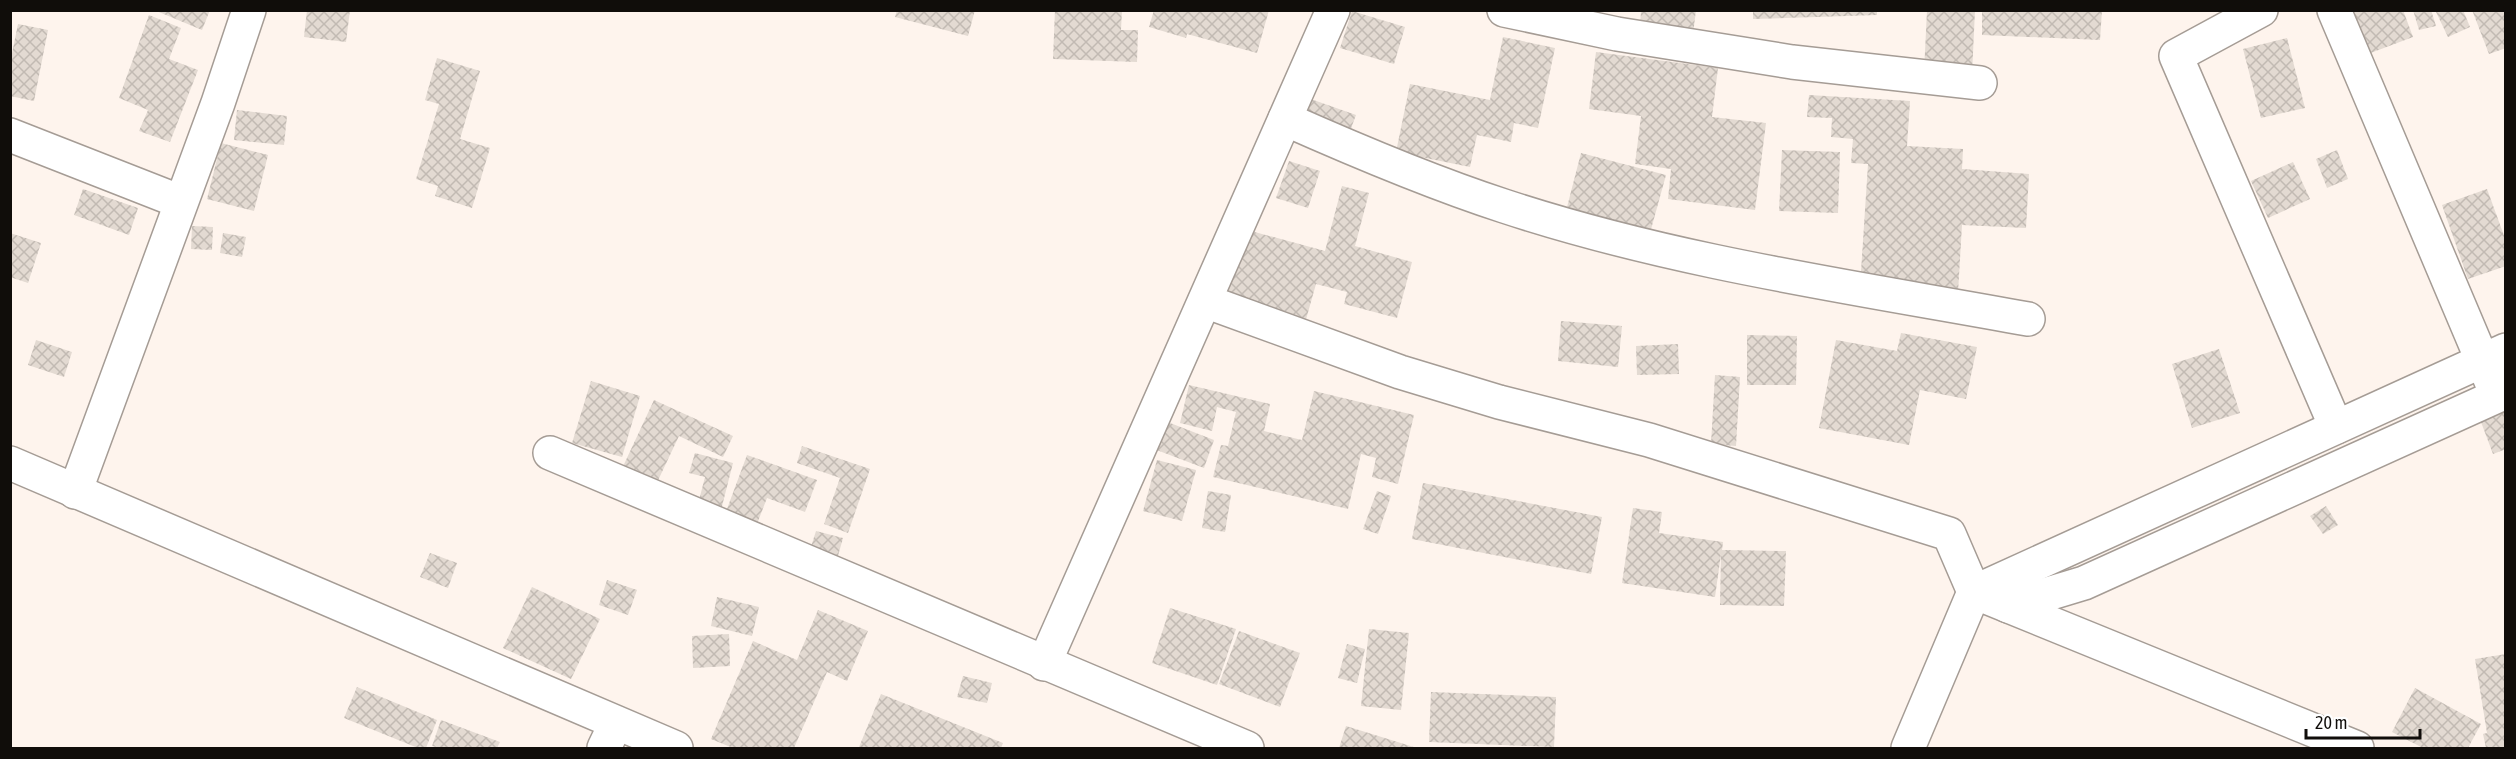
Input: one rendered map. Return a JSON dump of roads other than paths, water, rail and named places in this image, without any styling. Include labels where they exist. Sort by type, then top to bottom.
[{"type":"street","points":[[75,492],[218,103],[249,10]]},
{"type":"street","points":[[1044,664],[1333,10]]},
{"type":"street","points":[[1504,10],[1617,34],[1792,62],[1980,83]]},
{"type":"street","points":[[2260,10],[2176,56],[2336,427]]},
{"type":"street","points":[[2008,606],[2084,583],[2503,402],[2494,356],[2334,10]]},
{"type":"street","points":[[1285,119],[1376,159],[1505,206],[1641,245],[1790,276],[2028,319]]},
{"type":"street","points":[[10,135],[181,202]]},
{"type":"street","points":[[1205,301],[1400,372],[1499,402],[1649,440],[1949,534],[1974,592],[2357,748]]},
{"type":"street","points":[[1908,748],[1974,592],[2494,356]]},
{"type":"street","points":[[550,453],[1247,748]]},
{"type":"street","points":[[10,463],[610,736],[676,748]]}]
